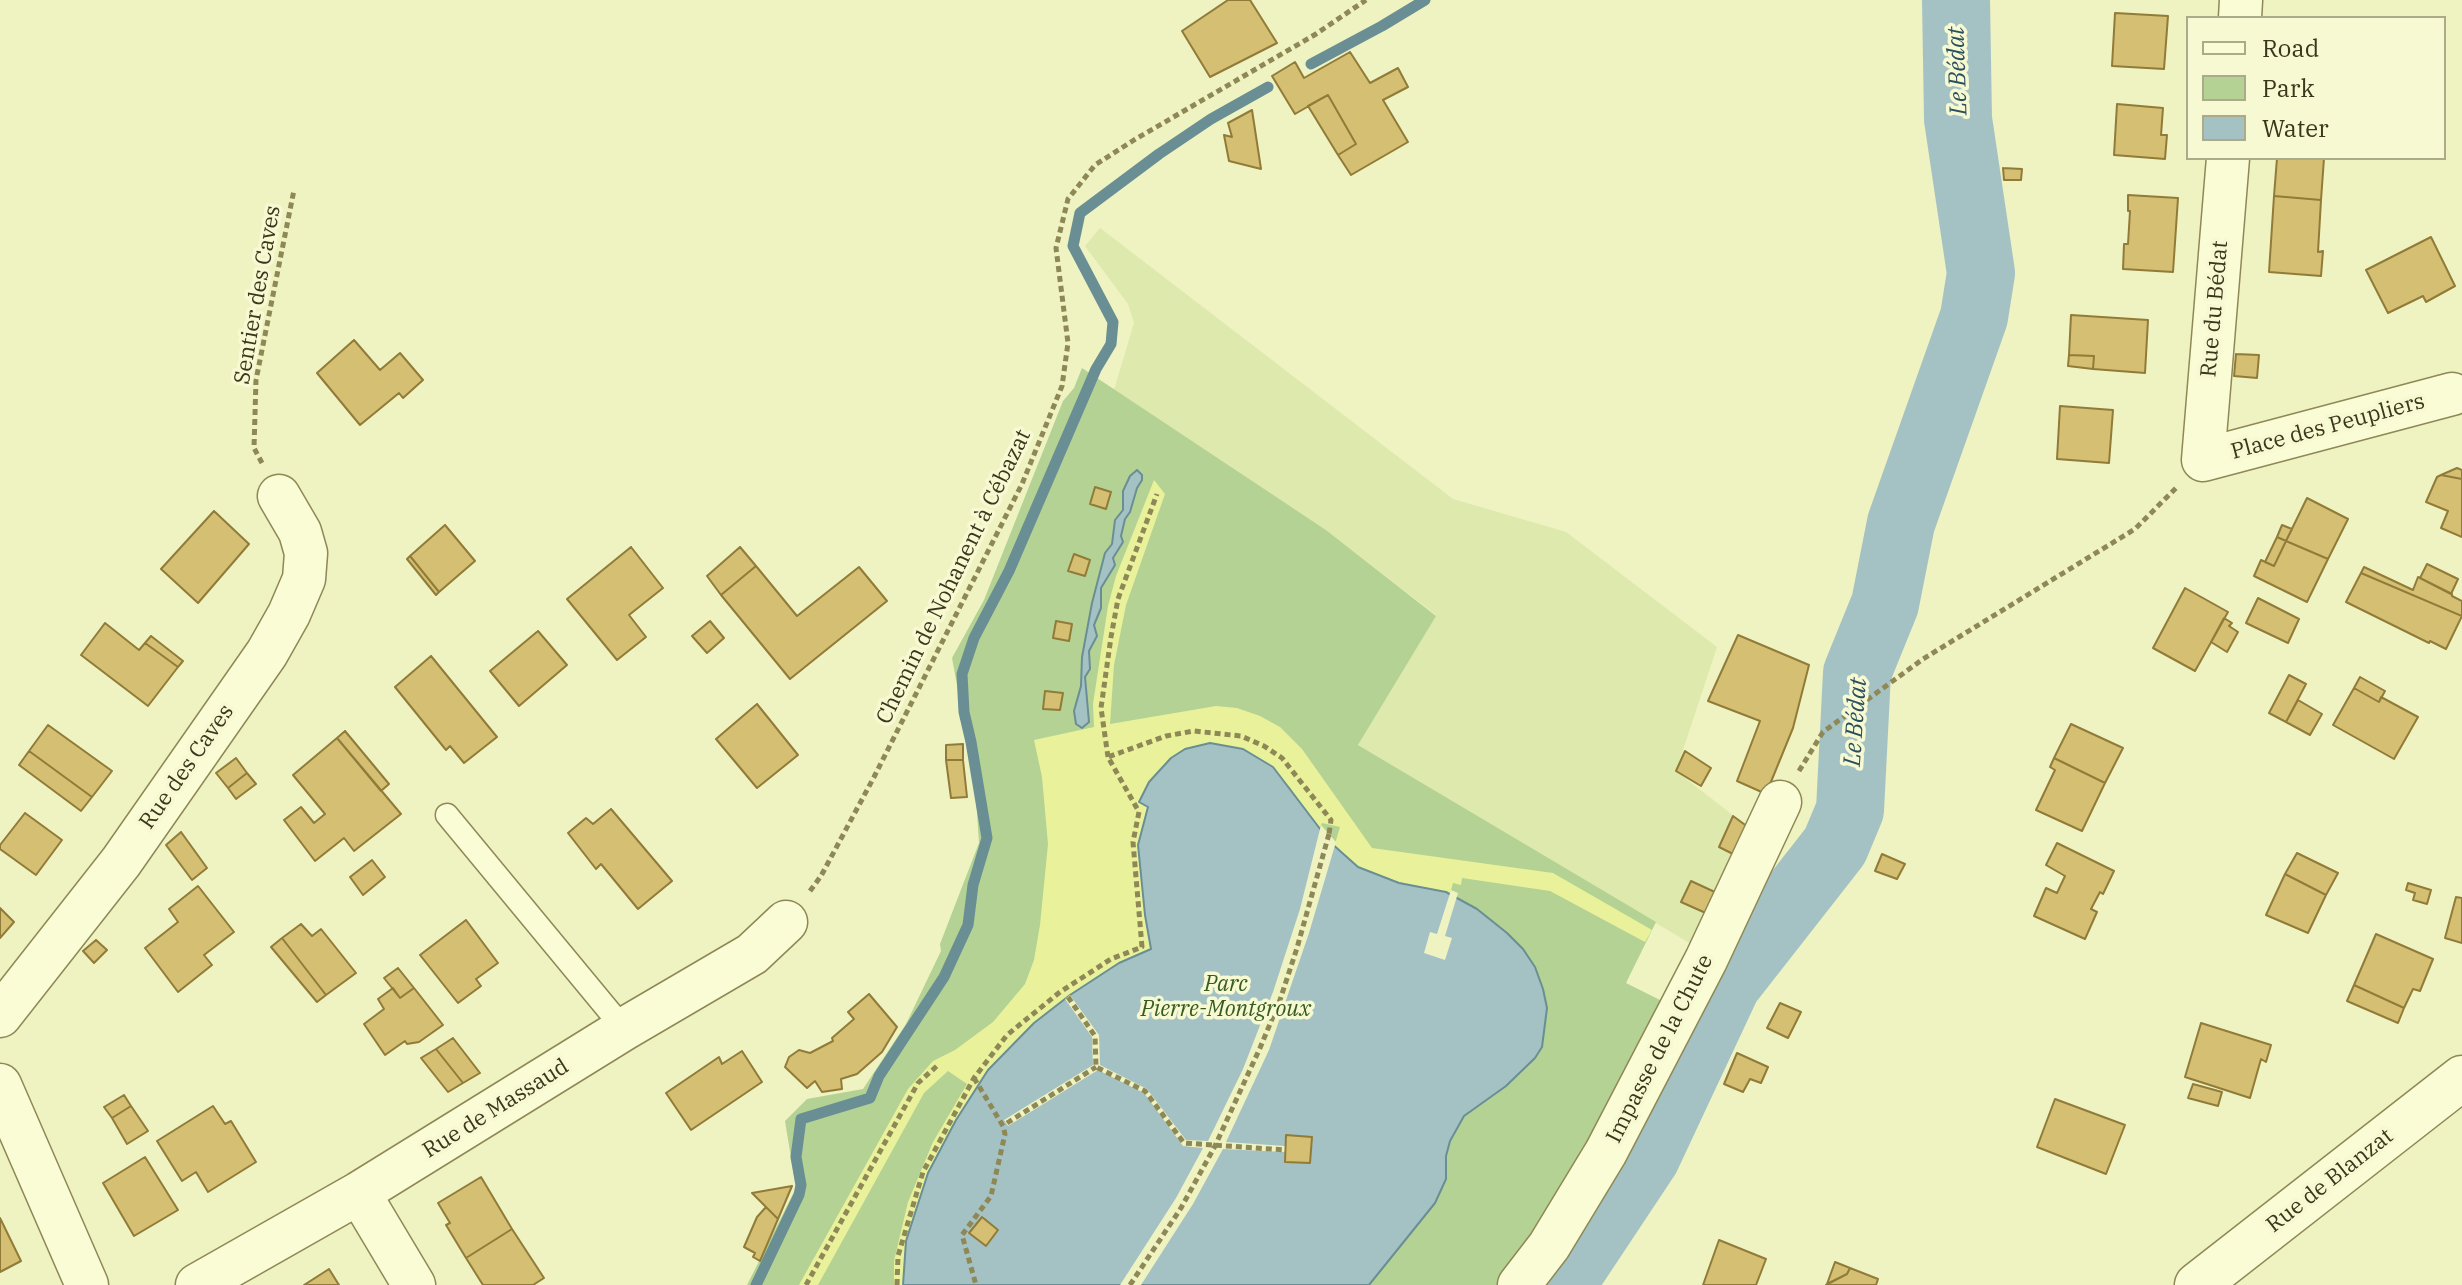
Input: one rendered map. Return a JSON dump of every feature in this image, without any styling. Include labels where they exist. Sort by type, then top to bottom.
[{"type":"street","name":"Rue du Bédat","points":[[2203,460],[2228,160]]},
{"type":"street","name":"Place des Peupliers","points":[[2203,460],[2459,389]]},
{"type":"street","name":"Rue des Caves","points":[[0,1016],[121,862],[267,653],[289,614],[304,579],[306,553],[300,532],[279,496]]},
{"type":"street","name":"Impasse de la Chute","points":[[1519,1285],[1549,1246],[1606,1152],[1706,960],[1780,802]]},
{"type":"street","name":"Rue de Massaud","points":[[197,1285],[359,1193],[624,1029],[752,954],[786,922]]},
{"type":"street","name":"Rue de Blanzat","points":[[2197,1285],[2462,1078]]},
{"type":"street","points":[[0,1085],[87,1285]]},
{"type":"street","points":[[359,1193],[414,1285]]},
{"type":"lane","points":[[447,815],[624,1029]]},
{"type":"path","name":"Chemin de Nohanent à Cébazat","points":[[786,922],[821,876],[874,777],[1022,484],[1062,386],[1068,343],[1056,248],[1068,199],[1095,165],[1316,34],[1366,0]]},
{"type":"path","name":"Sentier des Caves","points":[[279,496],[254,448],[256,380],[294,190]]},
{"type":"path","points":[[1823,732],[1923,659],[2135,529],[2203,460]]},
{"type":"path","points":[[897,1285],[898,1256],[923,1172],[974,1078],[1007,1035],[1060,992],[1111,959],[1142,947],[1133,842],[1139,812],[1108,757],[1101,708],[1118,599],[1157,494]]},
{"type":"path","points":[[1108,757],[1166,736],[1194,731],[1241,736],[1282,758],[1331,820],[1280,1000],[1215,1146],[1181,1208],[1130,1285]]},
{"type":"path","points":[[1068,997],[1095,1036],[1096,1067]]},
{"type":"path","points":[[806,1285],[918,1083],[938,1065]]},
{"type":"path","points":[[1096,1067],[1145,1091],[1184,1143],[1285,1150]]},
{"type":"path","points":[[1007,1123],[1096,1067]]},
{"type":"path","points":[[974,1078],[1005,1134],[991,1196],[962,1235],[976,1285]]},
{"type":"shaded area","points":[[1100,228],[1453,499],[1566,532],[1717,647],[1676,771],[1748,827],[1691,944],[1358,745],[1436,615],[1326,530],[1114,390],[1134,323],[1128,304],[1085,246]]},
{"type":"green space","name":"Parc Pierre-Montgroux","points":[[1082,368],[1326,530],[1436,616],[1358,745],[1656,922],[1626,983],[1666,1003],[1527,1246],[1498,1285],[747,1285],[796,1188],[785,1121],[807,1099],[863,1089],[906,1024],[941,951],[940,944],[979,843],[975,783],[952,658],[984,600],[1063,401],[1074,388]]},
{"type":"sand","points":[[1154,480],[1165,494],[1126,605],[1114,665],[1110,724],[1216,706],[1237,708],[1260,716],[1280,727],[1302,749],[1372,848],[1553,873],[1652,930],[1645,942],[1550,891],[1462,878],[1461,885],[1453,883],[1450,894],[1378,877],[1358,867],[1334,847],[1340,827],[1322,823],[1319,829],[1289,786],[1243,749],[1210,743],[1171,758],[1149,782],[1139,802],[1148,807],[1138,845],[1151,949],[1119,963],[1070,995],[1034,1023],[988,1070],[956,1120],[928,1173],[906,1241],[903,1285],[894,1285],[894,1261],[908,1202],[933,1142],[967,1084],[948,1071],[924,1093],[818,1285],[799,1285],[908,1089],[933,1061],[955,1050],[993,1022],[1025,984],[1034,960],[1040,925],[1048,844],[1042,777],[1034,740],[1094,727],[1093,704],[1108,606],[1116,576]]},
{"type":"water","points":[[1137,470],[1142,480],[1125,519],[1121,536],[1123,542],[1113,558],[1115,565],[1101,588],[1101,608],[1094,625],[1097,636],[1089,651],[1090,669],[1085,677],[1089,722],[1082,728],[1076,724],[1074,711],[1081,686],[1082,657],[1092,603],[1105,553],[1112,544],[1115,520],[1123,510],[1123,491],[1130,476]]},
{"type":"water","points":[[1210,743],[1243,749],[1273,767],[1330,842],[1358,867],[1399,883],[1446,892],[1477,909],[1507,933],[1535,967],[1543,989],[1547,1008],[1542,1047],[1506,1086],[1464,1116],[1450,1141],[1446,1156],[1446,1179],[1435,1203],[1369,1285],[903,1285],[906,1241],[928,1173],[956,1120],[988,1070],[1034,1023],[1070,995],[1119,963],[1151,949],[1138,845],[1148,807],[1139,802],[1149,782],[1171,758],[1185,749]]},
{"type":"pier","points":[[1321,825],[1336,842],[1309,933],[1269,1050],[1226,1142],[1285,1146],[1285,1152],[1223,1149],[1193,1204],[1141,1285],[1120,1285],[1176,1198],[1203,1148],[1183,1146],[1144,1093],[1098,1070],[1008,1126],[1004,1120],[1093,1065],[1092,1037],[1065,999],[1070,995],[1099,1035],[1100,1065],[1147,1089],[1186,1140],[1208,1141],[1243,1069],[1273,992],[1300,909]]},
{"type":"pier","points":[[1451,890],[1458,893],[1445,936],[1452,938],[1445,960],[1424,953],[1430,932],[1437,934]]},
{"type":"building","points":[[1228,0],[1250,0],[1277,43],[1210,77],[1182,31]]},
{"type":"building","points":[[2115,13],[2168,16],[2164,69],[2112,66]]},
{"type":"building","points":[[1350,52],[1370,83],[1398,68],[1408,87],[1383,100],[1408,142],[1351,175],[1338,155],[1356,144],[1328,95],[1295,114],[1272,76],[1295,62],[1304,78]]},
{"type":"building","points":[[1328,95],[1356,144],[1338,155],[1308,106]]},
{"type":"building","points":[[2117,104],[2163,108],[2161,135],[2167,135],[2165,159],[2114,155]]},
{"type":"building","points":[[1252,110],[1261,169],[1229,161],[1224,135],[1232,137],[1228,123]]},
{"type":"building","points":[[2277,160],[2324,160],[2321,200],[2274,196]]},
{"type":"building","points":[[2003,168],[2022,169],[2021,180],[2004,180]]},
{"type":"building","points":[[2128,195],[2178,198],[2173,272],[2123,269],[2124,244],[2128,244]]},
{"type":"building","points":[[2274,196],[2321,200],[2318,252],[2323,251],[2321,276],[2269,272]]},
{"type":"building","points":[[2431,237],[2455,286],[2426,302],[2423,296],[2388,313],[2366,270]]},
{"type":"building","points":[[2071,315],[2148,320],[2145,373],[2093,369],[2094,356],[2069,355]]},
{"type":"building","points":[[354,340],[380,370],[400,353],[423,380],[403,398],[399,393],[360,425],[317,373]]},
{"type":"building","points":[[2236,354],[2259,355],[2257,378],[2234,376]]},
{"type":"building","points":[[2069,355],[2094,356],[2093,369],[2068,366]]},
{"type":"building","points":[[2060,406],[2113,410],[2109,463],[2057,459]]},
{"type":"building","points":[[2457,468],[2462,470],[2462,479],[2441,475]]},
{"type":"building","points":[[2437,477],[2462,479],[2462,537],[2441,528],[2448,511],[2426,502]]},
{"type":"building","points":[[1095,487],[1111,492],[1106,509],[1090,504]]},
{"type":"building","points":[[2307,498],[2348,519],[2328,559],[2286,541]]},
{"type":"building","points":[[214,511],[249,544],[198,603],[161,569]]},
{"type":"building","points":[[445,525],[475,561],[439,592],[410,556]]},
{"type":"building","points":[[2282,525],[2292,529],[2286,541],[2277,537]]},
{"type":"building","points":[[2277,537],[2286,541],[2274,566],[2265,562]]},
{"type":"building","points":[[2286,541],[2328,559],[2307,602],[2254,576],[2261,560],[2274,566]]},
{"type":"building","points":[[631,547],[663,588],[629,615],[646,637],[617,660],[567,599]]},
{"type":"building","points":[[740,547],[756,566],[721,595],[707,576]]},
{"type":"building","points":[[1074,554],[1090,560],[1085,576],[1068,571]]},
{"type":"building","points":[[410,556],[439,592],[436,595],[407,559]]},
{"type":"building","points":[[2427,564],[2458,579],[2451,594],[2420,578]]},
{"type":"building","points":[[756,566],[797,616],[859,567],[887,601],[790,679],[721,595]]},
{"type":"building","points":[[2364,567],[2413,590],[2418,577],[2452,594],[2462,601],[2462,616],[2361,573]]},
{"type":"building","points":[[2361,573],[2462,616],[2446,649],[2346,602]]},
{"type":"building","points":[[2185,588],[2228,612],[2195,671],[2153,648]]},
{"type":"building","points":[[2258,598],[2299,619],[2288,643],[2246,623]]},
{"type":"building","points":[[2224,618],[2238,632],[2227,652],[2211,642]]},
{"type":"building","points":[[710,621],[724,638],[707,653],[692,636]]},
{"type":"building","points":[[1056,621],[1072,624],[1069,641],[1053,638]]},
{"type":"building","points":[[105,623],[139,650],[145,643],[178,667],[148,706],[81,655]]},
{"type":"building","points":[[538,631],[567,665],[519,706],[490,671]]},
{"type":"building","points":[[1738,635],[1809,665],[1793,728],[1766,794],[1737,781],[1760,721],[1708,701]]},
{"type":"building","points":[[151,636],[183,661],[178,667],[145,643]]},
{"type":"building","points":[[431,656],[497,737],[464,763],[450,746],[446,750],[395,687]]},
{"type":"building","points":[[2289,675],[2306,684],[2286,722],[2269,713]]},
{"type":"building","points":[[2360,677],[2385,691],[2379,702],[2354,688]]},
{"type":"building","points":[[2354,688],[2379,702],[2381,697],[2418,717],[2394,759],[2333,725]]},
{"type":"building","points":[[1045,691],[1063,693],[1060,710],[1043,709]]},
{"type":"building","points":[[2298,700],[2322,714],[2310,735],[2286,722]]},
{"type":"building","points":[[757,704],[798,755],[757,788],[716,739]]},
{"type":"building","points":[[2071,724],[2123,748],[2105,783],[2054,758]]},
{"type":"building","points":[[48,725],[112,771],[92,797],[29,751]]},
{"type":"building","points":[[345,731],[389,784],[381,791],[337,738]]},
{"type":"building","points":[[337,738],[401,814],[354,851],[344,838],[315,861],[284,820],[301,807],[314,823],[325,814],[293,775]]},
{"type":"building","points":[[963,744],[963,760],[946,760],[946,745]]},
{"type":"building","points":[[29,751],[92,797],[81,811],[19,765]]},
{"type":"building","points":[[1685,751],[1711,768],[1701,786],[1676,771]]},
{"type":"building","points":[[236,758],[247,773],[228,788],[216,773]]},
{"type":"building","points":[[2054,758],[2105,783],[2082,831],[2036,810],[2055,770],[2050,767]]},
{"type":"building","points":[[946,760],[963,760],[967,797],[951,798]]},
{"type":"building","points":[[247,773],[256,784],[236,799],[228,788]]},
{"type":"building","points":[[611,809],[672,881],[638,909],[601,864],[596,869],[568,833],[586,818],[593,824]]},
{"type":"building","points":[[25,813],[62,840],[36,875],[0,849]]},
{"type":"building","points":[[1733,816],[1748,827],[1735,855],[1719,847]]},
{"type":"building","points":[[181,832],[207,868],[192,880],[166,845]]},
{"type":"building","points":[[2057,843],[2114,871],[2103,894],[2100,892],[2091,909],[2097,912],[2085,939],[2034,916],[2046,888],[2057,893],[2065,876],[2046,865]]},
{"type":"building","points":[[2297,853],[2338,873],[2326,895],[2285,874]]},
{"type":"building","points":[[1882,854],[1905,864],[1897,879],[1875,871]]},
{"type":"building","points":[[372,860],[385,877],[363,895],[350,877]]},
{"type":"building","points":[[2285,874],[2326,895],[2308,933],[2266,915]]},
{"type":"building","points":[[1691,881],[1717,893],[1708,914],[1681,902]]},
{"type":"building","points":[[2408,883],[2431,890],[2427,904],[2413,900],[2415,893],[2406,890]]},
{"type":"building","points":[[198,886],[234,932],[204,955],[212,965],[178,992],[145,948],[178,922],[169,909]]},
{"type":"building","points":[[2456,897],[2462,898],[2462,943],[2445,938]]},
{"type":"building","points":[[0,908],[14,922],[0,938]]},
{"type":"building","points":[[466,920],[498,963],[476,979],[481,986],[458,1003],[420,955]]},
{"type":"building","points":[[301,924],[312,936],[321,929],[356,973],[326,995],[282,938]]},
{"type":"building","points":[[2376,934],[2433,959],[2420,991],[2413,989],[2404,1008],[2354,985]]},
{"type":"building","points":[[282,938],[326,995],[317,1002],[271,947]]},
{"type":"building","points":[[96,940],[107,950],[94,963],[83,951]]},
{"type":"building","points":[[398,968],[414,988],[400,998],[384,978]]},
{"type":"building","points":[[2354,985],[2404,1008],[2398,1023],[2347,1001]]},
{"type":"building","points":[[393,988],[400,998],[414,988],[443,1025],[419,1042],[407,1044],[405,1041],[385,1055],[364,1024],[384,1009],[378,999]]},
{"type":"building","points":[[869,994],[897,1027],[882,1052],[857,1074],[841,1079],[842,1089],[822,1092],[815,1081],[807,1088],[785,1067],[789,1057],[799,1050],[810,1053],[833,1041],[832,1038],[854,1019],[848,1012]]},
{"type":"building","points":[[1780,1003],[1801,1012],[1788,1038],[1767,1028]]},
{"type":"building","points":[[2201,1023],[2271,1045],[2266,1062],[2261,1059],[2250,1098],[2185,1077]]},
{"type":"building","points":[[453,1038],[480,1073],[463,1083],[436,1049]]},
{"type":"building","points":[[436,1049],[463,1083],[448,1092],[421,1058]]},
{"type":"building","points":[[742,1051],[762,1082],[691,1130],[666,1093],[719,1057],[722,1064]]},
{"type":"building","points":[[1737,1053],[1768,1067],[1761,1083],[1750,1079],[1743,1092],[1724,1084]]},
{"type":"building","points":[[2193,1084],[2222,1092],[2218,1106],[2188,1098]]},
{"type":"building","points":[[124,1095],[131,1106],[112,1118],[104,1107]]},
{"type":"building","points":[[2055,1099],[2125,1125],[2106,1174],[2037,1147]]},
{"type":"building","points":[[131,1106],[148,1131],[127,1144],[112,1118]]},
{"type":"building","points":[[213,1106],[225,1124],[231,1121],[256,1162],[208,1192],[196,1172],[182,1181],[157,1141]]},
{"type":"building","points":[[1286,1135],[1312,1137],[1310,1163],[1285,1162]]},
{"type":"building","points":[[145,1157],[178,1210],[134,1236],[103,1183]]},
{"type":"building","points":[[481,1177],[512,1229],[466,1258],[446,1225],[450,1223],[438,1203]]},
{"type":"building","points":[[792,1186],[778,1219],[752,1193]]},
{"type":"building","points":[[766,1207],[778,1219],[760,1261],[753,1257],[755,1253],[744,1247],[757,1217]]},
{"type":"building","points":[[982,1217],[998,1230],[986,1246],[969,1233]]},
{"type":"building","points":[[0,1218],[21,1261],[0,1272]]},
{"type":"building","points":[[512,1229],[544,1278],[533,1285],[483,1285],[466,1258]]},
{"type":"building","points":[[1719,1240],[1766,1259],[1756,1285],[1703,1285]]},
{"type":"building","points":[[1835,1262],[1850,1268],[1847,1274],[1827,1284]]},
{"type":"building","points":[[1850,1268],[1878,1279],[1876,1285],[1826,1285],[1847,1274]]},
{"type":"building","points":[[329,1269],[339,1285],[304,1285]]},
{"type":"waterway","points":[[1311,64],[1425,0]]},
{"type":"waterway","name":"Le Bédat","points":[[1561,1285],[1646,1157],[1727,984],[1835,846],[1850,810],[1857,673],[1885,604],[1901,523],[1974,317],[1981,273],[1958,119],[1956,0]]},
{"type":"waterway","points":[[756,1285],[799,1195],[801,1185],[796,1157],[801,1119],[870,1098],[879,1076],[944,977],[968,925],[973,885],[987,838],[964,712],[962,674],[974,638],[1009,571],[1096,369],[1111,344],[1113,322],[1073,246],[1080,213],[1211,119],[1268,87]]}]
